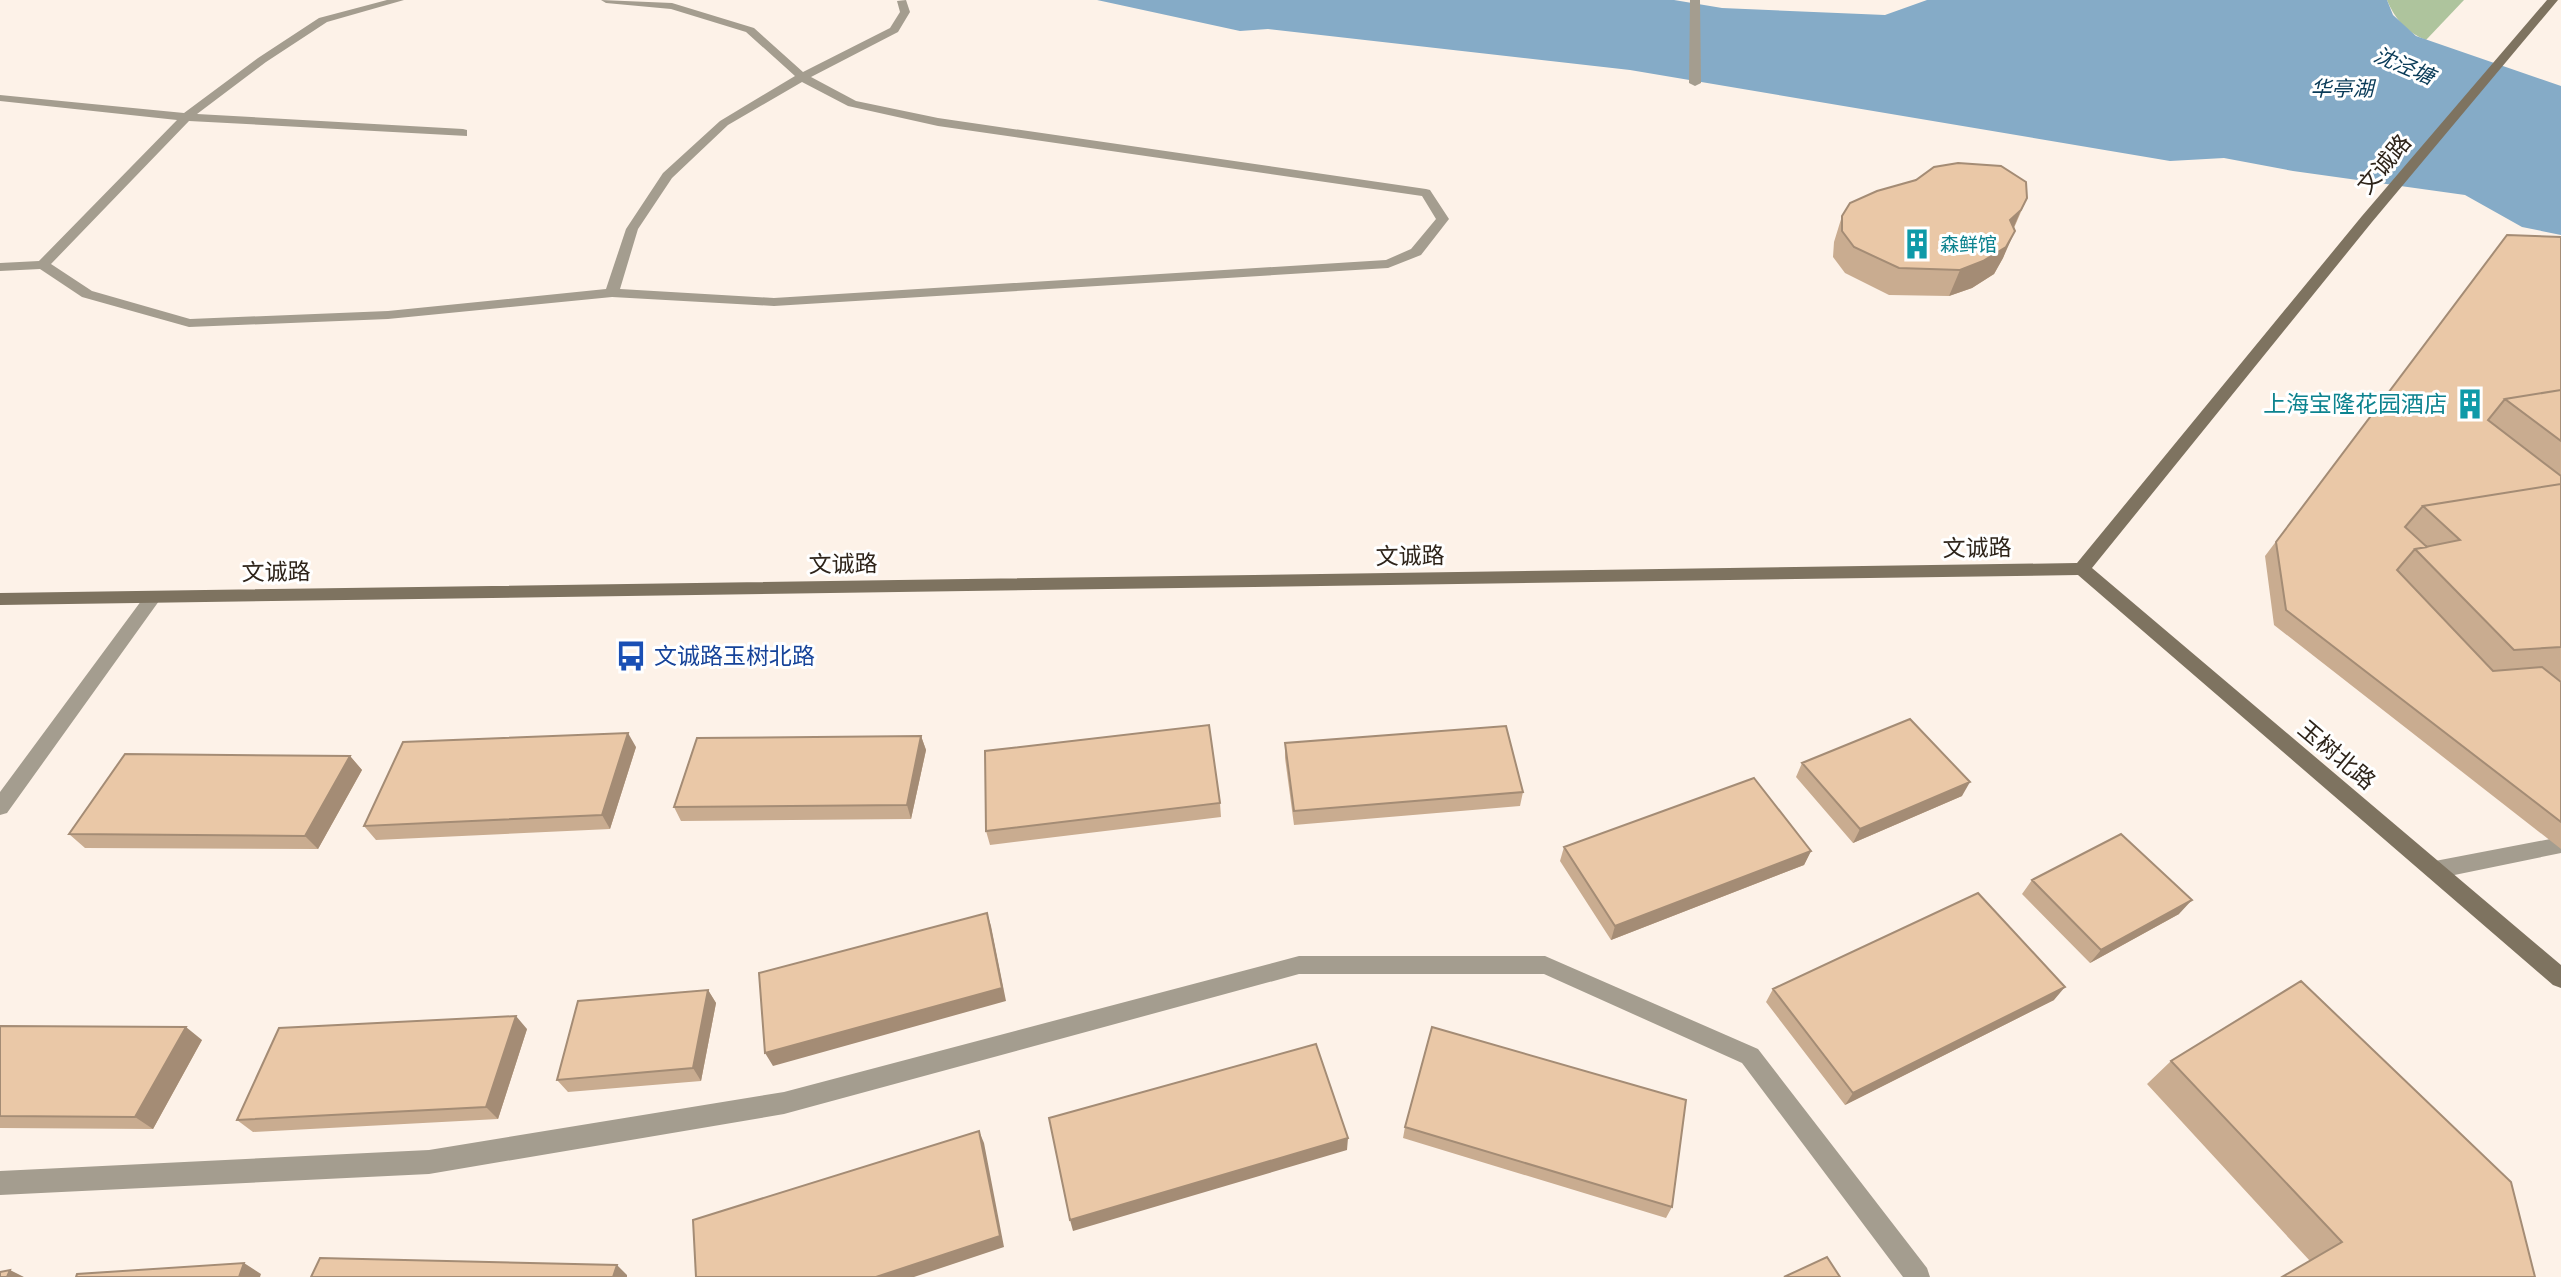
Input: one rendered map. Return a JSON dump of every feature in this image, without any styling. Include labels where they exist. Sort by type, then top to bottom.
[{"type":"street","points":[[43,265],[186,117],[262,60],[323,20],[399,0]]},
{"type":"street","points":[[0,267],[43,265],[87,294],[189,323],[388,315],[612,293],[774,302],[1388,264],[1416,252],[1443,219],[1426,193],[938,122],[852,104],[802,78],[750,30],[672,6],[606,0]]},
{"type":"street","name":"文诚路","points":[[0,599],[2082,569],[2367,219],[2553,0]]},
{"type":"street","points":[[612,293],[632,229],[667,176],[724,123],[894,30],[905,12],[902,1]]},
{"type":"street","points":[[1695,2],[1695,83]]},
{"type":"street","points":[[0,98],[186,117],[463,133]]},
{"type":"street","name":"玉树北路","points":[[2082,569],[2561,978]]},
{"type":"street","points":[[0,807],[153,597]]},
{"type":"street","points":[[2435,870],[2561,845]]},
{"type":"street","points":[[0,1184],[429,1162],[784,1103],[1299,965],[1545,965],[1750,1056],[1918,1277]]},
{"type":"green space","points":[[2387,0],[2464,0],[2426,40],[2402,24]]},
{"type":"water","name":"华亭湖","points":[[1097,0],[1674,0],[1722,8],[1885,15],[1927,0],[2387,0],[2393,15],[2416,36],[2561,86],[2561,235],[2522,227],[2465,195],[2293,171],[2224,158],[2170,161],[1630,70],[1268,29],[1240,31]]},
{"type":"building","name":"森鲜馆","points":[[1958,163],[2001,166],[2026,182],[2027,198],[2021,210],[2010,220],[2015,231],[2006,247],[1983,261],[1960,270],[1899,268],[1854,247],[1842,231],[1842,216],[1850,203],[1877,191],[1916,180],[1934,167]]},
{"type":"building","name":"上海宝隆花园酒店","points":[[2507,235],[2561,237],[2561,390],[2505,399],[2488,420],[2561,476],[2561,484],[2423,506],[2405,527],[2427,547],[2415,549],[2397,570],[2493,671],[2542,667],[2561,682],[2561,822],[2286,610],[2276,542]]},
{"type":"building","points":[[2561,390],[2561,441],[2505,399]]},
{"type":"building","points":[[2561,484],[2561,647],[2514,650],[2415,549],[2460,540],[2423,506]]},
{"type":"building","points":[[1910,719],[1970,782],[1860,829],[1802,763]]},
{"type":"building","points":[[1209,725],[1220,803],[986,831],[985,751]]},
{"type":"building","points":[[1506,726],[1523,792],[1294,811],[1285,743]]},
{"type":"building","points":[[628,733],[602,815],[364,826],[403,742]]},
{"type":"building","points":[[921,736],[907,805],[674,807],[697,738]]},
{"type":"building","points":[[125,754],[350,756],[305,836],[69,834]]},
{"type":"building","points":[[1754,778],[1811,851],[1615,926],[1564,847]]},
{"type":"building","points":[[2121,834],[2192,900],[2101,950],[2032,880]]},
{"type":"building","points":[[1978,893],[2065,987],[1853,1093],[1773,989]]},
{"type":"building","points":[[987,913],[1002,988],[765,1053],[759,973]]},
{"type":"building","points":[[2301,981],[2511,1182],[2535,1277],[2282,1277],[2342,1242],[2171,1061]]},
{"type":"building","points":[[708,990],[693,1068],[557,1080],[578,1001]]},
{"type":"building","points":[[516,1016],[486,1107],[237,1120],[279,1028]]},
{"type":"building","points":[[0,1026],[186,1027],[135,1117],[0,1116]]},
{"type":"building","points":[[1432,1027],[1686,1100],[1672,1207],[1405,1127]]},
{"type":"building","points":[[1316,1044],[1348,1138],[1070,1220],[1049,1118]]},
{"type":"building","points":[[979,1131],[1000,1236],[876,1277],[696,1277],[693,1220]]},
{"type":"building","points":[[1827,1257],[1840,1277],[1784,1277]]},
{"type":"building","points":[[320,1258],[617,1265],[613,1277],[311,1277]]},
{"type":"building","points":[[244,1263],[239,1277],[76,1277],[77,1274]]},
{"type":"building","points":[[10,1270],[7,1277],[0,1277],[0,1272]]},
{"type":"place","name":"森鲜馆","points":[[1917,244]]},
{"type":"place","name":"上海宝隆花园酒店","points":[[2470,404]]},
{"type":"place","name":"文诚路玉树北路","points":[[631,656]]},
{"type":"water label","name":"沈泾塘","points":[[2404,66]]}]
